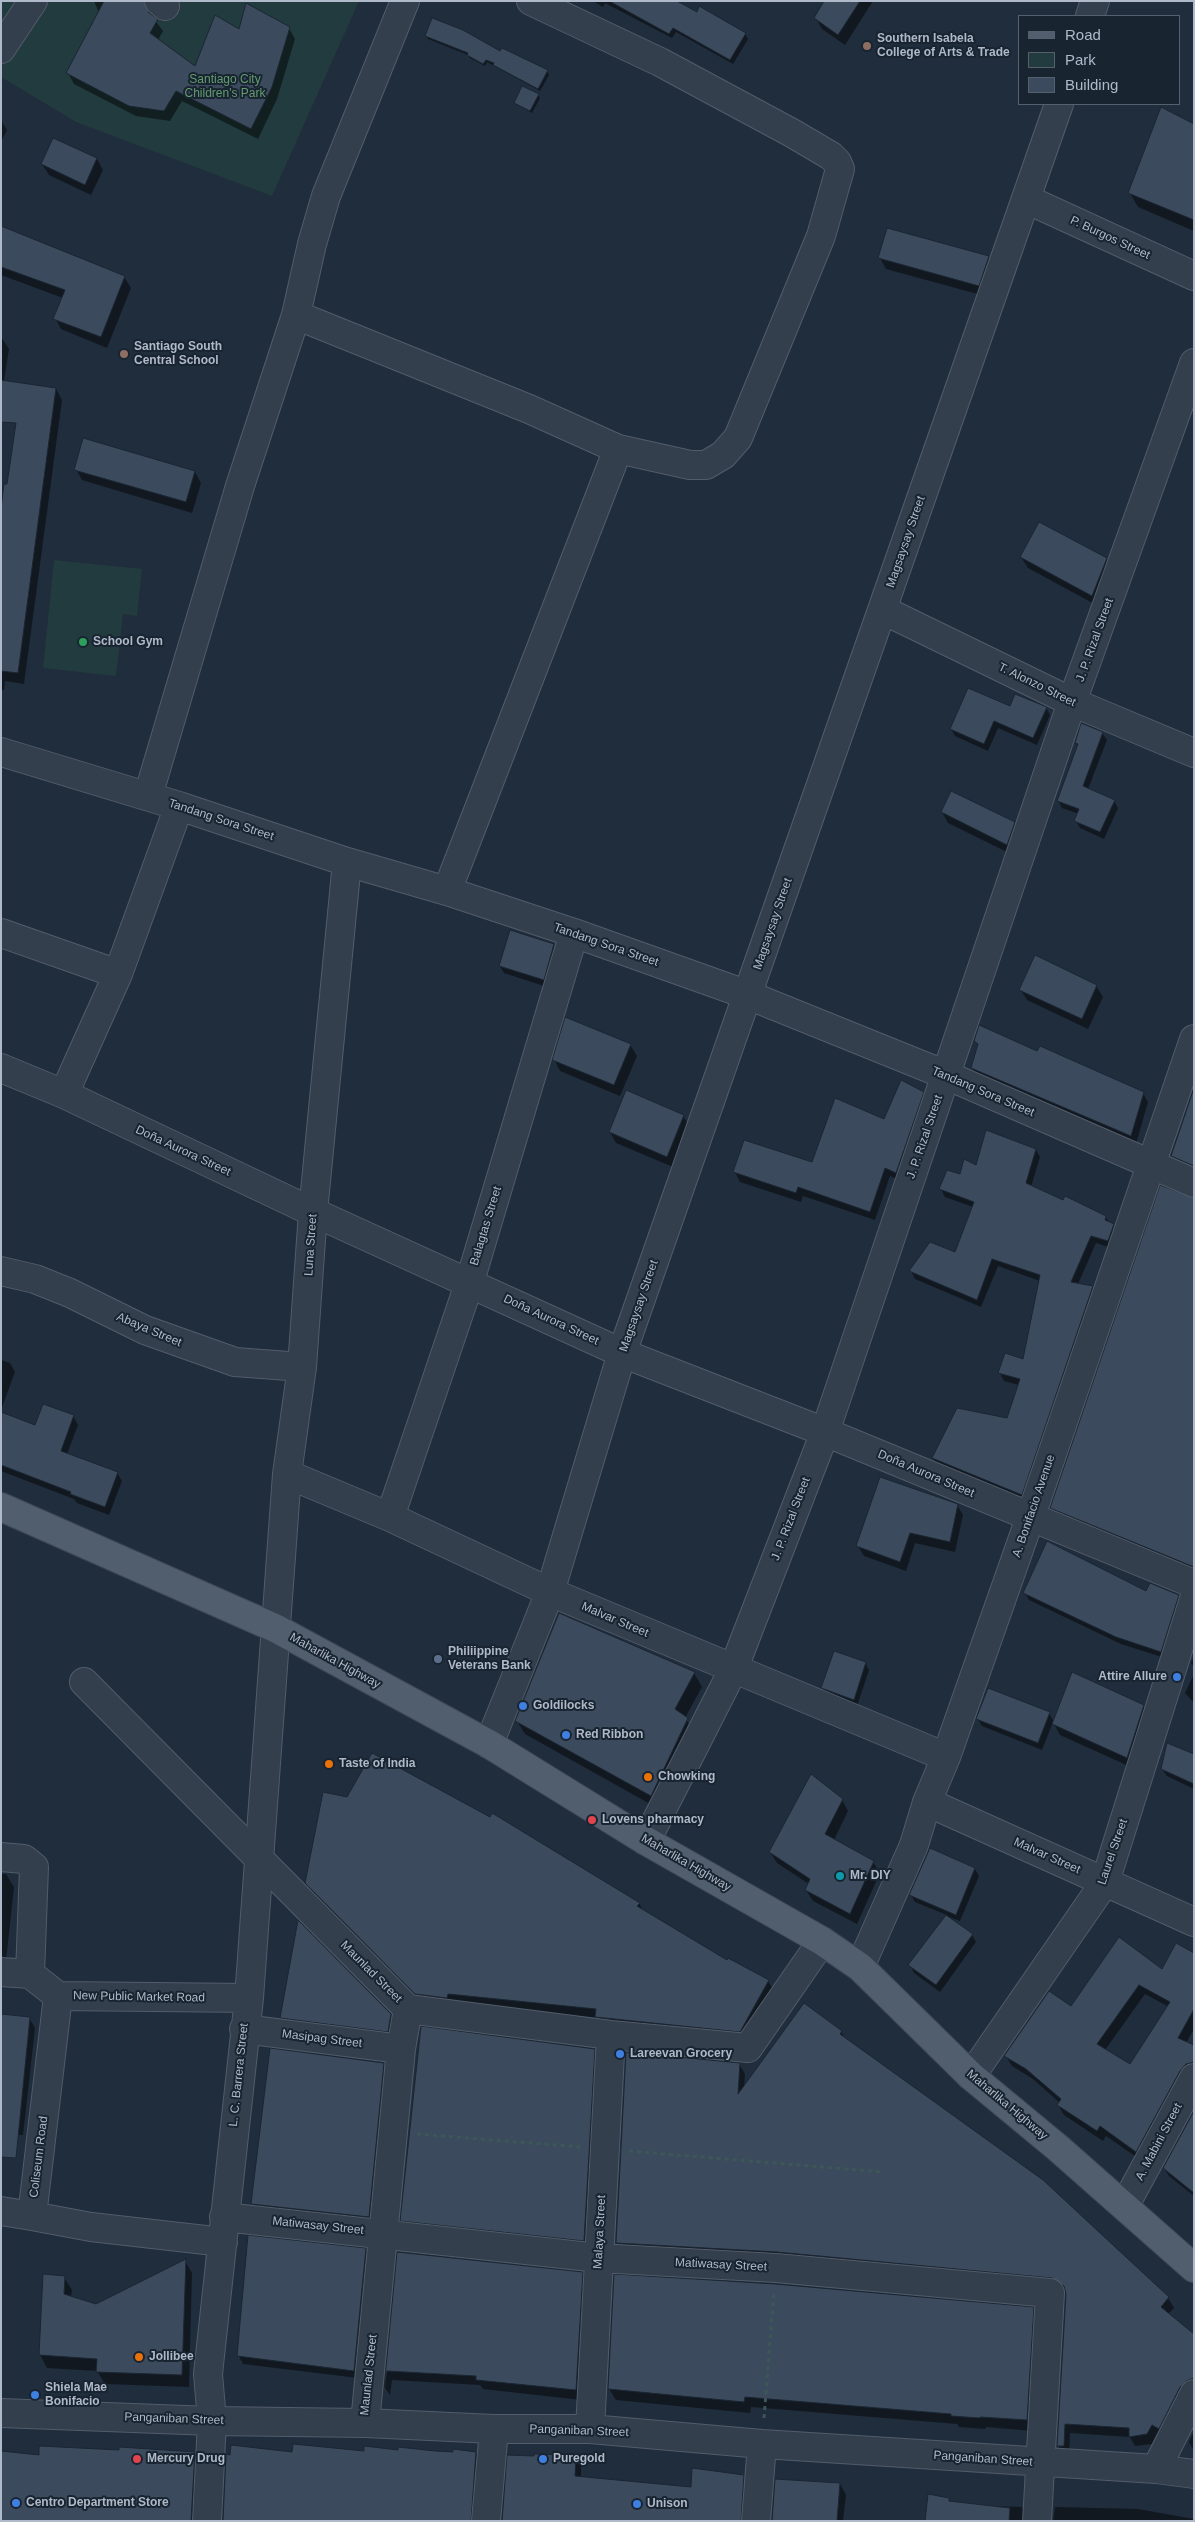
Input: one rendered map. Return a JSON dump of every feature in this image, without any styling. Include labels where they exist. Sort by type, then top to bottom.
[{"type":"main road","name":"Maharlika Highway","points":[[1,1507],[275,1628],[489,1744],[646,1841],[822,1941],[860,1967],[971,2076],[1125,2206],[1194,2268]]},
{"type":"street","points":[[1,49],[33,1]]},
{"type":"street","points":[[148,796],[240,486],[296,315],[312,244],[326,196],[405,1]]},
{"type":"street","points":[[296,315],[529,409],[618,450],[690,465],[706,465],[723,455],[738,438],[820,236],[840,169],[837,162],[831,156],[792,133],[660,62],[531,1]]},
{"type":"street","points":[[1090,15],[1095,1]]},
{"type":"street","name":"Magsaysay Street","points":[[489,1744],[550,1592],[622,1353],[1059,105]]},
{"type":"street","name":"P. Burgos Street","points":[[1026,199],[1194,276]]},
{"type":"street","name":"J. P. Rizal Street","points":[[646,1841],[732,1670],[825,1432],[1072,702],[1194,363]]},
{"type":"street","points":[[447,891],[618,450]]},
{"type":"street","name":"T. Alonzo Street","points":[[883,610],[1072,702],[1194,753]]},
{"type":"street","name":"Tandang Sora Street","points":[[1,752],[180,806],[347,862],[447,891],[574,933],[748,995],[946,1075],[1194,1183]]},
{"type":"street","points":[[64,1094],[118,974],[180,806]]},
{"type":"street","name":"Luna Street","points":[[275,1628],[287,1474],[302,1368],[313,1212],[347,862]]},
{"type":"street","points":[[1,932],[118,974]]},
{"type":"street","name":"Balagtas Street","points":[[390,1517],[470,1281],[574,933]]},
{"type":"street","name":"A. Bonifacio Avenue","points":[[860,1967],[914,1845],[927,1802],[946,1757],[1031,1517],[1194,1039]]},
{"type":"street","name":"Doña Aurora Street","points":[[1,1068],[64,1094],[313,1212],[470,1281],[622,1353],[825,1432],[1194,1584]]},
{"type":"street","name":"Abaya Street","points":[[1,1271],[34,1279],[70,1293],[145,1330],[235,1362],[302,1368]]},
{"type":"street","name":"Malvar Street","points":[[287,1474],[390,1517],[550,1592],[732,1670],[946,1757]]},
{"type":"street","name":"Laurel Street","points":[[971,2076],[1105,1882],[1194,1599]]},
{"type":"street","name":"L. C. Barrera Street","points":[[207,2521],[212,2421],[208,2374],[244,2029],[249,1998],[275,1628]]},
{"type":"street","name":"Maunlad Street","points":[[84,1682],[408,2009],[401,2049],[364,2423]]},
{"type":"street","name":"Malvar Street","points":[[927,1802],[1194,1922]]},
{"type":"street","points":[[1,1857],[24,1858],[34,1867],[30,1974],[1,1972]]},
{"type":"street","points":[[408,2009],[611,2035],[748,2048],[822,1941]]},
{"type":"street","name":"New Public Market Road","points":[[30,1974],[58,1996],[249,1998]]},
{"type":"street","name":"Coliseum Road","points":[[58,1996],[32,2216],[91,2227],[223,2230]]},
{"type":"street","name":"Masipag Street","points":[[244,2029],[401,2049]]},
{"type":"street","name":"Malaya Street","points":[[590,2429],[611,2035]]},
{"type":"street","name":"A. Mabini Street","points":[[1125,2206],[1194,2078]]},
{"type":"street","points":[[1,2211],[32,2216]]},
{"type":"street","name":"Matiwasay Street","points":[[223,2230],[383,2233],[598,2258],[776,2268],[1050,2293],[1040,2463]]},
{"type":"street","points":[[1156,2469],[1194,2394]]},
{"type":"street","name":"Panganiban Street","points":[[1,2413],[212,2421],[364,2423],[494,2429],[590,2429],[762,2444],[1156,2469],[1194,2474]]},
{"type":"street","points":[[486,2521],[494,2429]]},
{"type":"street","points":[[756,2521],[762,2444]]},
{"type":"street","points":[[1037,2521],[1040,2463]]},
{"type":"path","points":[[394,2132],[883,2172]]},
{"type":"path","points":[[762,2444],[776,2268]]},
{"type":"green space","name":"Santiago City Children's Park","points":[[1,1],[359,1],[272,196],[76,122],[1,77]]},
{"type":"green space","name":"School Gym","points":[[54,560],[142,569],[137,616],[123,614],[116,676],[43,668]]},
{"type":"building","points":[[104,1],[144,1],[149,13],[158,19],[150,33],[195,66],[215,15],[239,29],[246,3],[290,27],[272,87],[251,129],[176,91],[164,111],[129,106],[66,73]]},
{"type":"building","points":[[609,1],[677,1],[697,12],[699,6],[746,33],[730,60],[673,28],[669,34]]},
{"type":"building","points":[[824,1],[860,1],[838,35],[814,18]]},
{"type":"building","points":[[432,18],[463,30],[500,51],[502,48],[548,70],[538,89],[493,65],[494,63],[486,60],[483,64],[467,55],[468,53],[425,36]]},
{"type":"building","points":[[522,86],[539,94],[530,111],[514,103]]},
{"type":"building","points":[[1161,107],[1194,124],[1194,220],[1128,193]]},
{"type":"building","points":[[53,138],[97,158],[85,185],[41,164]]},
{"type":"building","points":[[1,226],[125,276],[101,337],[53,319],[65,290],[1,267]]},
{"type":"building","points":[[887,228],[989,256],[979,286],[878,258]]},
{"type":"building","points":[[1,380],[56,388],[18,673],[1,671],[1,508],[4,484],[7,484],[16,423],[1,422]]},
{"type":"building","points":[[83,438],[195,471],[186,502],[74,470]]},
{"type":"building","points":[[1039,522],[1107,558],[1092,596],[1020,557]]},
{"type":"building","points":[[968,688],[1010,706],[1015,694],[1047,707],[1033,738],[994,721],[984,744],[950,729]]},
{"type":"building","points":[[1081,723],[1103,732],[1083,786],[1115,800],[1100,832],[1074,821],[1079,809],[1057,801],[1078,744],[1075,743]]},
{"type":"building","points":[[951,791],[1015,822],[1007,845],[941,812]]},
{"type":"building","points":[[510,930],[554,944],[544,980],[499,966]]},
{"type":"building","points":[[1035,955],[1097,985],[1082,1019],[1019,990]]},
{"type":"building","points":[[565,1017],[631,1044],[614,1085],[552,1060]]},
{"type":"building","points":[[979,1025],[1037,1051],[1040,1046],[1144,1092],[1131,1136],[971,1068],[978,1044],[974,1041]]},
{"type":"building","points":[[901,1080],[924,1092],[896,1173],[885,1168],[870,1212],[798,1187],[796,1193],[733,1172],[744,1140],[812,1162],[835,1098],[884,1119]]},
{"type":"building","points":[[1194,1088],[1194,1166],[1171,1156]]},
{"type":"building","points":[[626,1090],[684,1115],[667,1157],[609,1132]]},
{"type":"building","points":[[986,1130],[1036,1149],[1026,1183],[1063,1200],[1065,1196],[1106,1216],[1105,1220],[1114,1224],[1108,1241],[1091,1236],[1071,1282],[1093,1286],[1022,1495],[932,1458],[957,1408],[1007,1418],[1020,1379],[998,1373],[1005,1353],[1023,1359],[1040,1275],[992,1259],[977,1300],[909,1271],[930,1242],[955,1252],[974,1202],[939,1189],[947,1170],[960,1174],[964,1159],[976,1165]]},
{"type":"building","points":[[1160,1185],[1194,1198],[1194,1567],[1050,1508]]},
{"type":"building","points":[[43,1404],[74,1415],[61,1451],[118,1472],[105,1507],[1,1465],[1,1412],[35,1425]]},
{"type":"building","points":[[880,1477],[958,1504],[950,1542],[910,1533],[900,1562],[856,1546]]},
{"type":"building","points":[[1047,1541],[1146,1591],[1150,1583],[1179,1595],[1161,1652],[1116,1637],[1023,1593]]},
{"type":"building","points":[[559,1613],[695,1672],[675,1709],[688,1718],[651,1796],[515,1721]]},
{"type":"building","points":[[834,1651],[866,1662],[854,1700],[821,1688]]},
{"type":"building","points":[[1072,1672],[1144,1705],[1127,1758],[1052,1724]]},
{"type":"building","points":[[988,1688],[1050,1712],[1038,1743],[976,1719]]},
{"type":"building","points":[[1167,1743],[1194,1754],[1194,1784],[1161,1769]]},
{"type":"building","points":[[372,1753],[490,1817],[492,1813],[640,1903],[637,1906],[727,1960],[728,1958],[769,1980],[740,2032],[595,2017],[596,2009],[448,1994],[447,1998],[415,1994],[305,1883],[323,1792],[347,1797]]},
{"type":"building","points":[[811,1774],[843,1799],[825,1834],[874,1861],[850,1914],[805,1890],[810,1879],[769,1852]]},
{"type":"building","points":[[930,1848],[975,1868],[956,1915],[909,1895]]},
{"type":"building","points":[[946,1915],[973,1934],[936,1985],[908,1965]]},
{"type":"building","points":[[298,1920],[391,2014],[388,2032],[280,2018]]},
{"type":"building","points":[[1119,1937],[1162,1969],[1176,1943],[1194,1953],[1194,2009],[1178,2038],[1194,2045],[1194,2062],[1186,2064],[1180,2071],[1136,2152],[1100,2126],[1097,2131],[1057,2105],[1061,2099],[1026,2069],[1004,2056],[1049,1991],[1071,2006]],"holes":[[[1139,1985],[1170,2002],[1130,2064],[1097,2044]]]},
{"type":"building","points":[[804,2003],[842,2031],[840,2034],[1043,2180],[1169,2297],[1161,2307],[1194,2334],[1194,2378],[1186,2381],[1180,2387],[1159,2429],[1152,2425],[1147,2434],[1129,2437],[1129,2428],[1065,2424],[1064,2446],[1057,2446],[1066,2294],[1064,2286],[1052,2278],[777,2252],[616,2243],[626,2052],[740,2063],[738,2094]]},
{"type":"building","points":[[1,2014],[30,2017],[16,2158],[1,2157]]},
{"type":"building","points":[[421,2026],[595,2049],[584,2241],[400,2221]]},
{"type":"building","points":[[270,2048],[384,2063],[369,2217],[251,2204]]},
{"type":"building","points":[[1194,2111],[1194,2193],[1163,2168]]},
{"type":"building","points":[[248,2235],[366,2248],[354,2371],[237,2356]]},
{"type":"building","points":[[397,2252],[583,2272],[576,2390],[476,2380],[476,2376],[387,2371],[384,2388]]},
{"type":"building","points":[[186,2259],[182,2375],[96,2372],[97,2359],[39,2355],[43,2274],[65,2276],[64,2294],[96,2304]]},
{"type":"building","points":[[614,2274],[775,2284],[1034,2307],[1027,2420],[951,2416],[951,2414],[745,2397],[744,2402],[608,2389]]},
{"type":"building","points":[[293,2444],[364,2451],[364,2446],[398,2450],[398,2447],[435,2451],[453,2452],[453,2449],[476,2452],[471,2521],[223,2521],[226,2454],[230,2455],[231,2445],[292,2452]]},
{"type":"building","points":[[39,2446],[119,2450],[119,2447],[195,2452],[191,2521],[1,2521],[1,2451],[39,2455]]},
{"type":"building","points":[[534,2454],[576,2455],[575,2476],[691,2487],[692,2468],[744,2475],[741,2521],[502,2521],[507,2455],[534,2456]]},
{"type":"building","points":[[775,2479],[840,2483],[837,2521],[772,2521]]},
{"type":"building","points":[[928,2494],[949,2498],[949,2501],[1010,2508],[1009,2521],[925,2521]]},
{"type":"place","name":"Southern Isabela College of Arts & Trade","points":[[867,46]]},
{"type":"place","name":"Santiago South Central School","points":[[124,354]]},
{"type":"place","name":"School Gym","points":[[83,642]]},
{"type":"place","name":"Philiippine Veterans Bank","points":[[438,1659]]},
{"type":"place","name":"Attire Allure","points":[[1177,1677]]},
{"type":"place","name":"Goldilocks","points":[[523,1706]]},
{"type":"place","name":"Red Ribbon","points":[[566,1735]]},
{"type":"place","name":"Taste of India","points":[[329,1764]]},
{"type":"place","name":"Chowking","points":[[648,1777]]},
{"type":"place","name":"Lovens pharmacy","points":[[592,1820]]},
{"type":"place","name":"Mr. DIY","points":[[840,1876]]},
{"type":"place","name":"Lareevan Grocery","points":[[620,2054]]},
{"type":"place","name":"Jollibee","points":[[139,2357]]},
{"type":"place","name":"Shiela Mae Bonifacio","points":[[35,2395]]},
{"type":"place","name":"Mercury Drug","points":[[137,2459]]},
{"type":"place","name":"Puregold","points":[[543,2459]]},
{"type":"place","name":"Centro Department Store","points":[[16,2503]]},
{"type":"place","name":"Unison","points":[[637,2504]]}]
